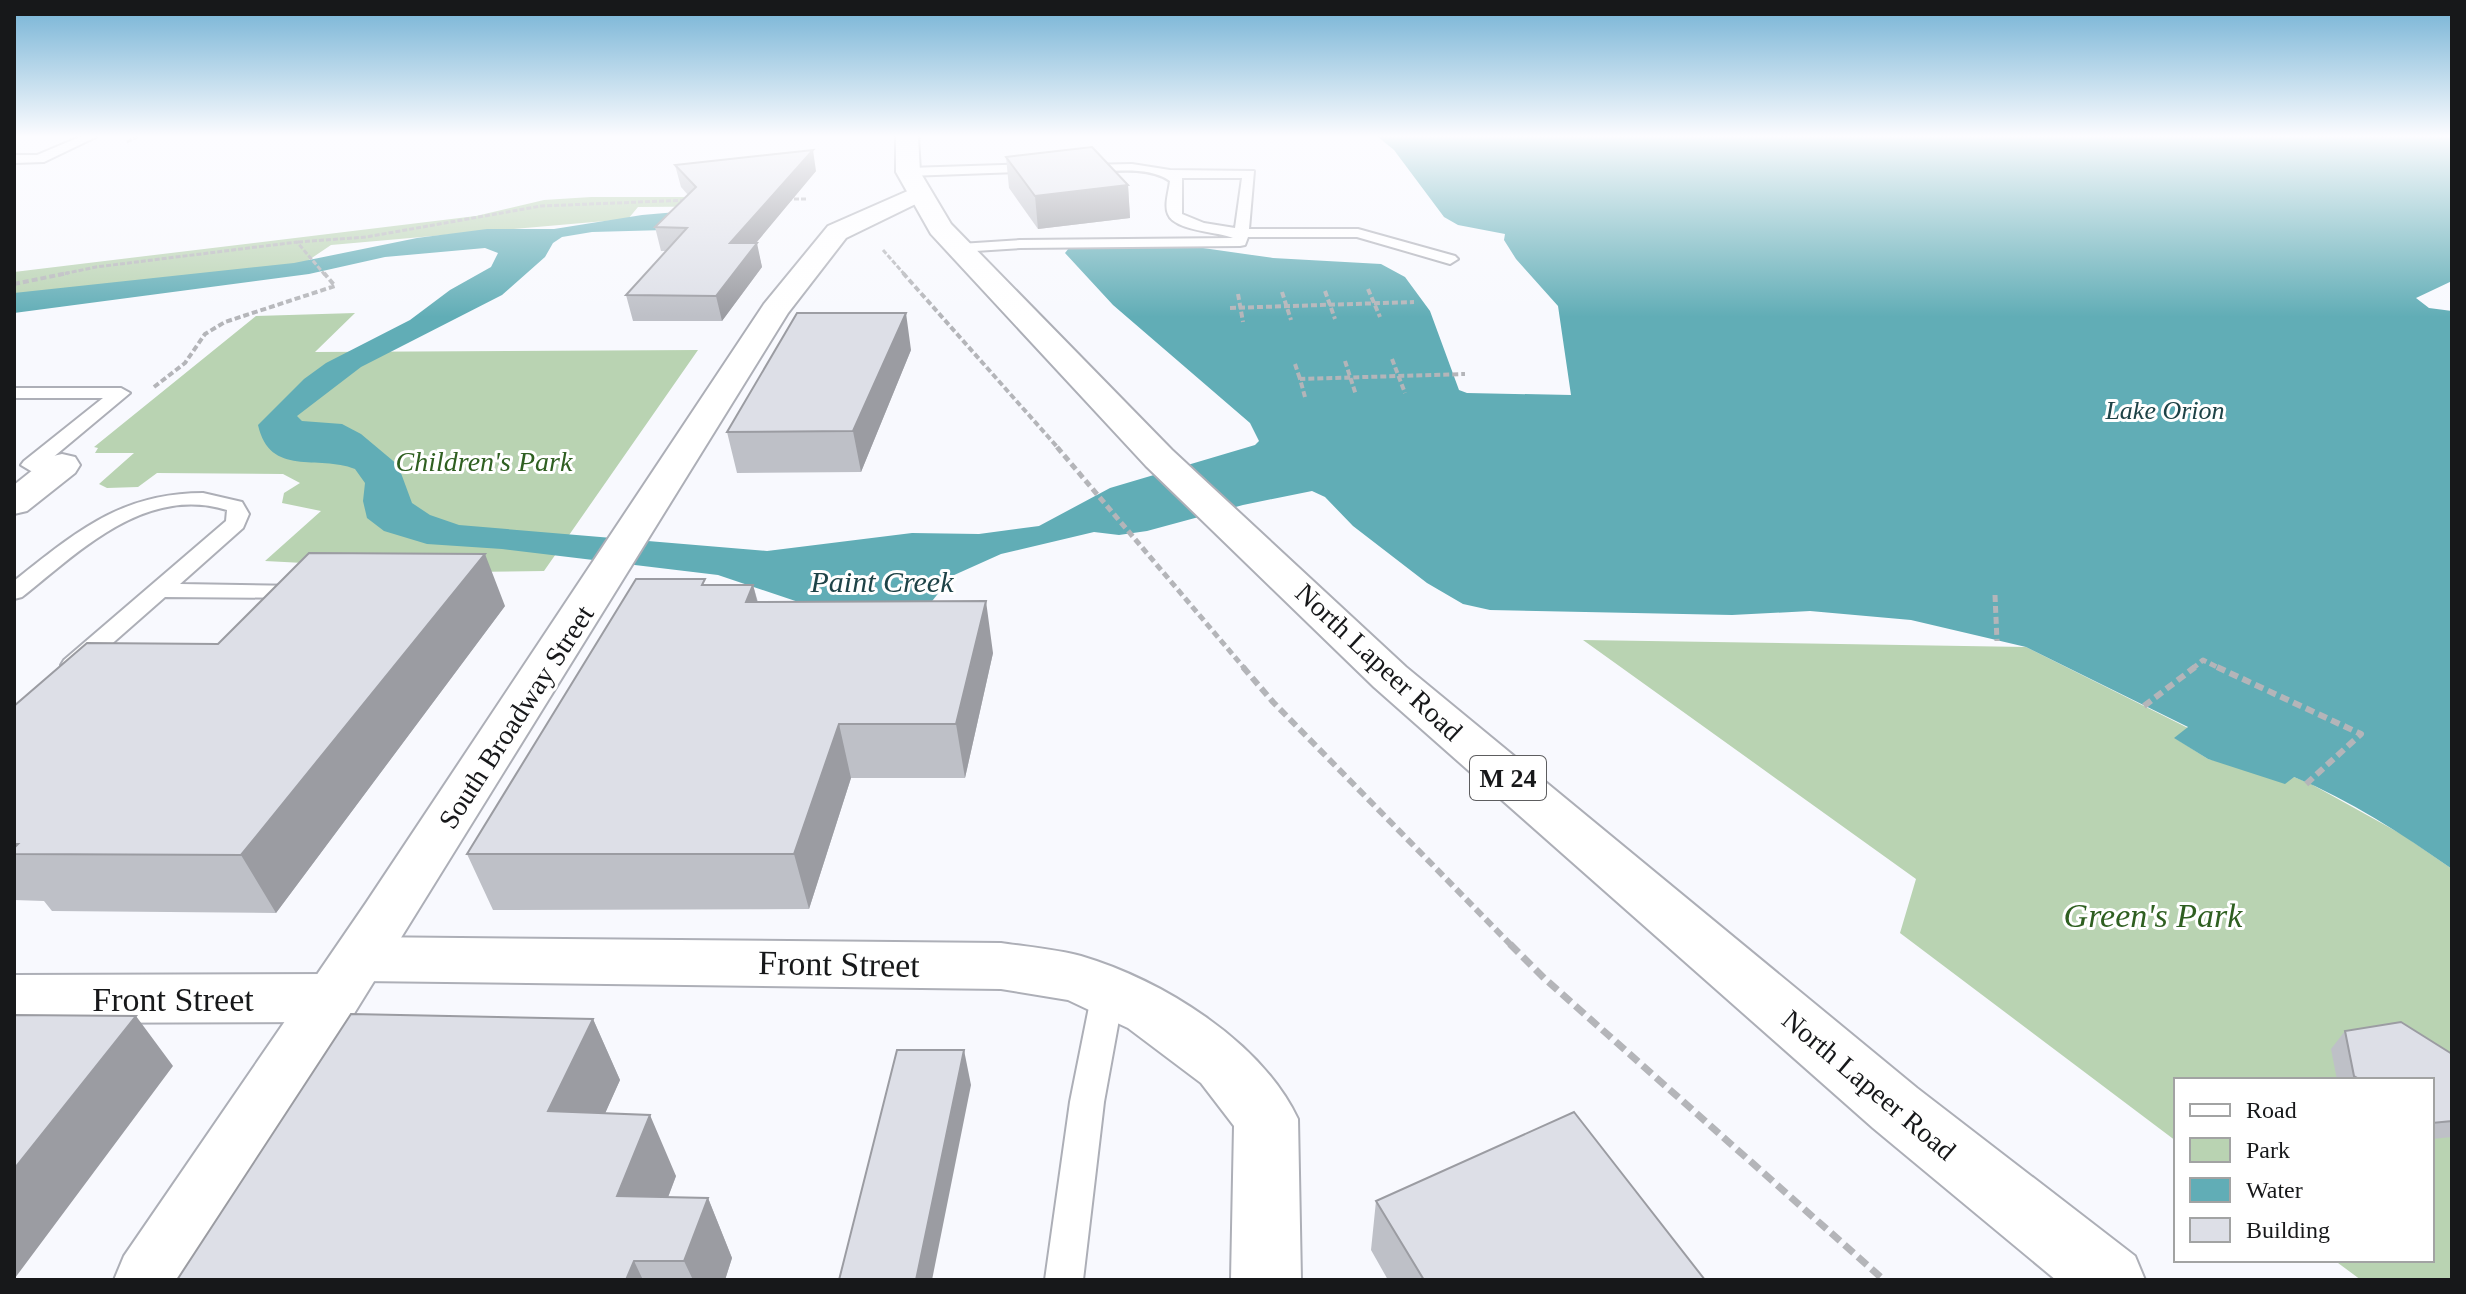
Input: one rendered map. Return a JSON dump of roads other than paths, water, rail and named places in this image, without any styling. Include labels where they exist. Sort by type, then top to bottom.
[{"type":"street","name":"South Broadway Street","points":[[149,1280],[647,514],[775,310],[837,232],[893,196]]},
{"type":"street","name":"North Lapeer Road","points":[[922,196],[940,228],[1159,458],[1390,677],[1895,1108],[2110,1280]]},
{"type":"street","points":[[14,503],[62,465]]},
{"type":"street","name":"Front Street","points":[[14,999],[346,979],[1001,966],[1077,978],[1149,1011],[1223,1065],[1266,1119],[1266,1280]]},
{"type":"lane","points":[[1175,196],[1173,211],[1176,217],[1201,227],[1241,233],[1358,233],[1450,259]]},
{"type":"lane","points":[[960,248],[1020,244],[1240,242],[1246,196]]},
{"type":"lane","points":[[14,393],[121,393],[31,465],[62,465]]},
{"type":"lane","points":[[14,592],[102,524],[124,514],[152,505],[201,499],[235,506],[239,514],[236,524],[50,685]]},
{"type":"lane","points":[[157,590],[323,594]]},
{"type":"lane","points":[[1064,1280],[1087,1102],[1108,992]]},
{"type":"water","name":"Lake Orion","points":[[1429,196],[2452,196],[2452,281],[2416,298],[2429,308],[2452,311],[2452,869],[2375,818],[2315,786],[2294,777],[2285,784],[2208,759],[2174,738],[2188,727],[2026,647],[1911,620],[1810,611],[1732,615],[1490,610],[1463,604],[1427,583],[1353,526],[1325,497],[1312,491],[1243,505],[1147,531],[1119,535],[1094,532],[1001,554],[952,576],[925,610],[849,619],[718,575],[502,549],[427,544],[384,531],[367,518],[363,501],[365,483],[355,469],[284,458],[273,452],[264,441],[258,425],[304,379],[326,363],[410,320],[450,290],[491,267],[498,253],[485,248],[385,257],[309,274],[14,313],[14,293],[294,263],[417,238],[487,229],[554,229],[688,211],[665,230],[592,232],[562,237],[553,243],[545,257],[502,295],[361,367],[297,416],[302,421],[342,424],[361,434],[398,465],[412,503],[430,515],[459,525],[767,551],[912,533],[979,534],[1039,526],[1110,488],[1255,445],[1259,441],[1250,423],[1113,305],[1065,253],[1069,248],[1196,247],[1273,258],[1381,264],[1405,277],[1430,311],[1459,390],[1467,393],[1571,395],[1558,306],[1516,259],[1504,240],[1505,234],[1458,225],[1444,217]]},
{"type":"park label","name":"Children's Park","points":[[484,461]]},
{"type":"park label","name":"Green's Park","points":[[2153,915]]},
{"type":"water label","name":"Paint Creek","points":[[882,581]]}]
